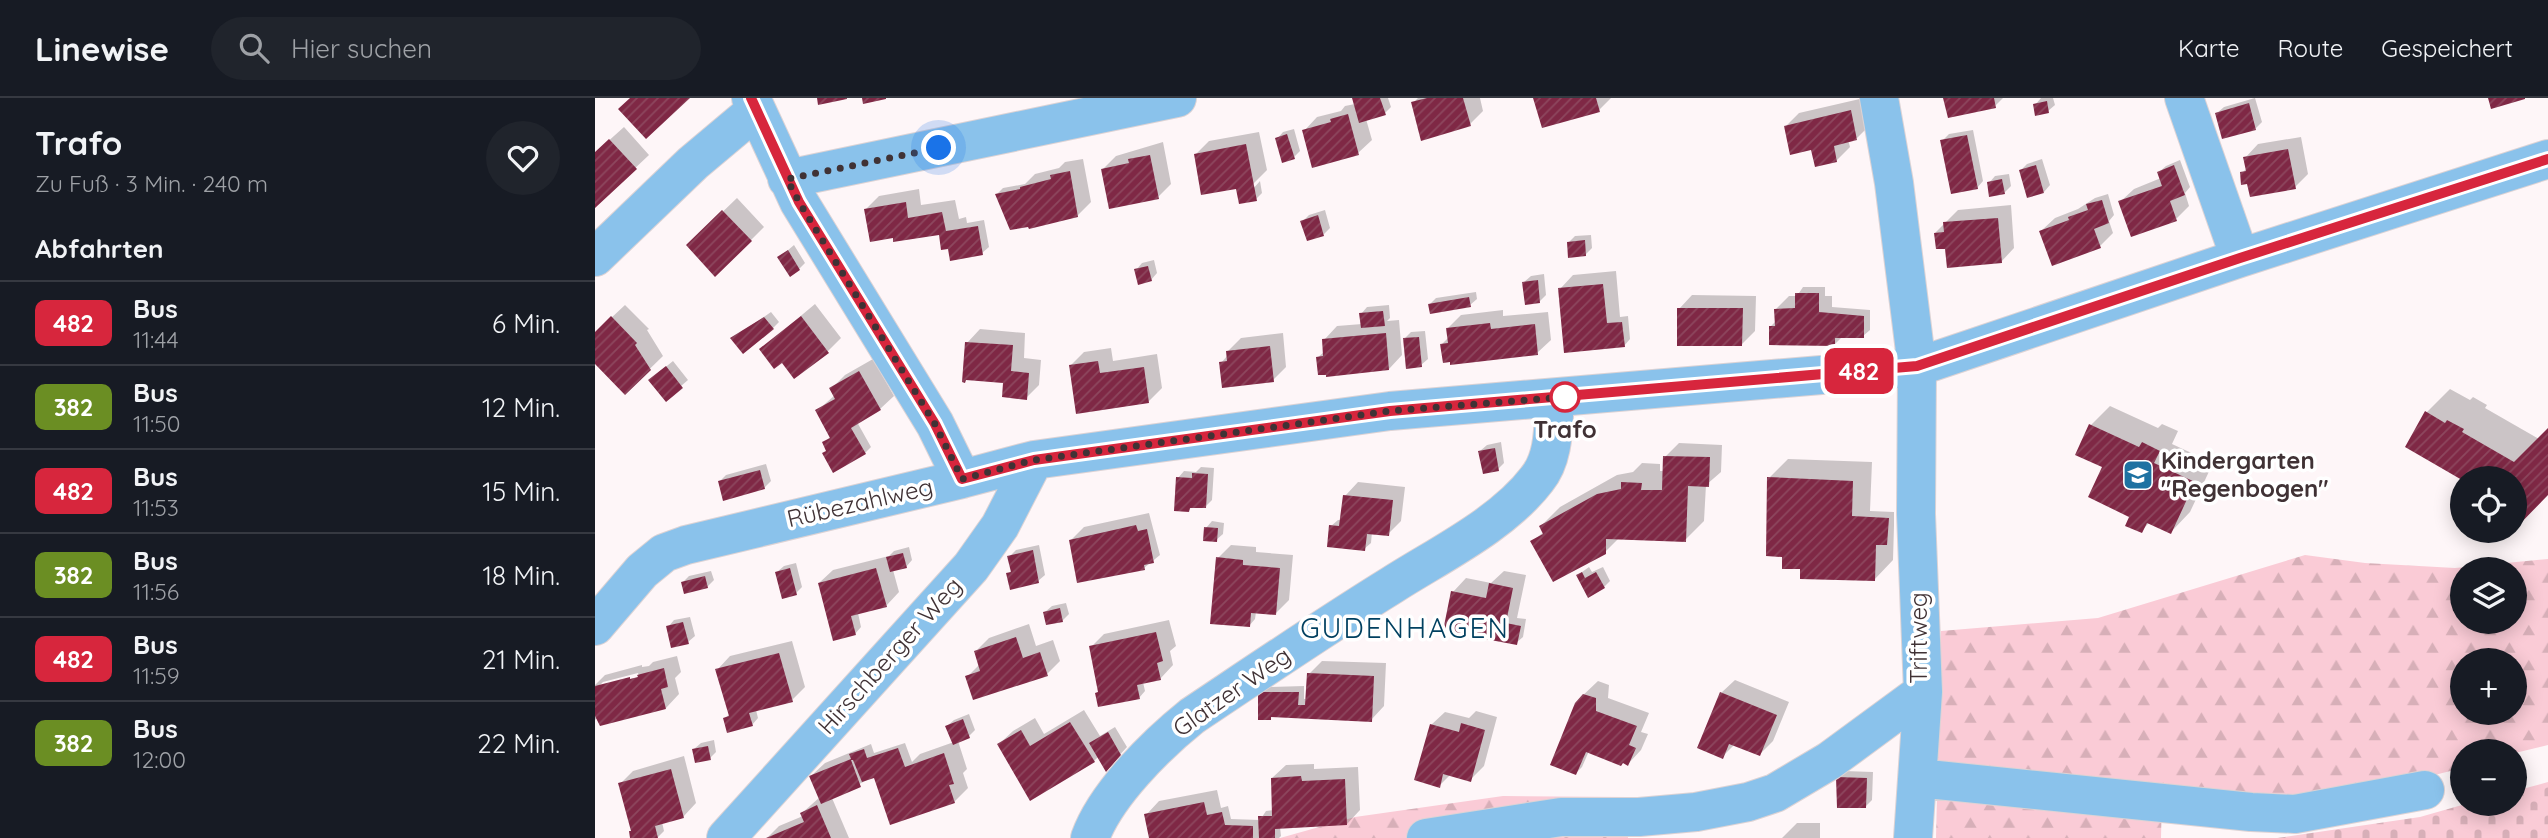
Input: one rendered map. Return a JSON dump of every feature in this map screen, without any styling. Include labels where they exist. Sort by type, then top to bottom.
[{"type":"street","points":[[787,179],[1177,98]]},
{"type":"street","name":"Triftweg","points":[[1426,838],[1561,817],[1639,817],[1696,812],[1748,802],[1775,793],[1829,761],[1923,692],[1916,514],[1917,366],[1879,98]]},
{"type":"street","points":[[2184,98],[2240,258]]},
{"type":"street","points":[[595,257],[753,104],[799,202],[935,424],[962,479]]},
{"type":"street","name":"Rübezahlweg","points":[[595,626],[642,572],[664,553],[687,545],[1034,460],[1390,411],[1917,366],[2548,159]]},
{"type":"street","name":"Glatzer Weg","points":[[1090,838],[1106,806],[1119,789],[1176,729],[1192,716],[1492,521],[1524,494],[1539,477],[1548,460],[1555,398]]},
{"type":"street","name":"Hirschberger Weg","points":[[726,838],[971,567],[1000,526],[1034,460]]},
{"type":"street","points":[[1913,838],[1923,692]]},
{"type":"street","points":[[1919,778],[2251,812],[2295,814],[2425,790]]},
{"type":"green space","points":[[2305,555],[2365,563],[2450,568],[2450,634],[2527,634],[2527,561],[2548,559],[2548,745],[2527,750],[2527,739],[2450,739],[2450,771],[2289,805],[2162,794],[2161,838],[1936,838],[1941,631],[2098,618]]},
{"type":"green space","points":[[2548,782],[2548,838],[2277,838],[2420,817],[2450,808],[2450,816],[2527,816],[2527,788]]},
{"type":"green space","points":[[1503,796],[1628,797],[1628,838],[1280,838],[1355,817]]},
{"type":"building","points":[[630,98],[690,98],[646,139],[618,109]]},
{"type":"building","points":[[817,98],[847,98],[847,99],[818,105]]},
{"type":"building","points":[[862,98],[886,98],[886,99],[863,104]]},
{"type":"building","points":[[1352,98],[1380,98],[1386,115],[1359,123]]},
{"type":"building","points":[[1427,98],[1463,98],[1471,126],[1421,141],[1411,102]]},
{"type":"building","points":[[1533,98],[1596,98],[1600,112],[1542,128]]},
{"type":"building","points":[[1943,98],[1994,98],[1996,108],[1948,118]]},
{"type":"building","points":[[2488,98],[2525,98],[2525,99],[2491,109]]},
{"type":"building","points":[[2047,101],[2049,113],[2035,116],[2033,104]]},
{"type":"building","points":[[2249,103],[2256,130],[2222,139],[2215,113]]},
{"type":"building","points":[[1851,110],[1857,140],[1834,146],[1837,162],[1815,167],[1811,150],[1790,155],[1784,126]]},
{"type":"building","points":[[1348,114],[1359,155],[1312,168],[1302,130]]},
{"type":"building","points":[[1287,134],[1295,159],[1282,163],[1275,138]]},
{"type":"building","points":[[1967,135],[1978,189],[1951,194],[1940,140]]},
{"type":"building","points":[[609,139],[637,169],[595,208],[595,152]]},
{"type":"building","points":[[1246,144],[1257,201],[1239,204],[1236,189],[1201,195],[1194,154]]},
{"type":"building","points":[[2288,149],[2296,189],[2250,197],[2247,184],[2241,185],[2240,172],[2246,171],[2243,157]]},
{"type":"building","points":[[1150,155],[1159,199],[1109,209],[1101,169],[1129,163],[1128,159]]},
{"type":"building","points":[[2036,165],[2044,193],[2027,198],[2019,170]]},
{"type":"building","points":[[2174,165],[2185,195],[2170,201],[2177,221],[2131,237],[2118,201],[2162,186],[2157,172]]},
{"type":"building","points":[[1070,171],[1078,217],[1029,229],[1010,230],[995,194],[1020,189],[1051,179],[1050,175]]},
{"type":"building","points":[[2002,179],[2005,194],[1989,197],[1987,182]]},
{"type":"building","points":[[2102,200],[2109,223],[2094,229],[2101,248],[2052,266],[2039,231],[2088,210],[2086,204]]},
{"type":"building","points":[[906,202],[908,218],[942,212],[946,231],[978,226],[983,255],[950,261],[948,249],[941,250],[939,235],[893,242],[893,238],[870,242],[864,209]]},
{"type":"building","points":[[722,210],[752,241],[715,277],[686,245]]},
{"type":"building","points":[[1318,215],[1324,236],[1307,241],[1300,221]]},
{"type":"building","points":[[1998,218],[2002,263],[1947,268],[1945,249],[1936,249],[1934,233],[1944,232],[1943,222]]},
{"type":"building","points":[[1585,240],[1586,256],[1568,258],[1567,242]]},
{"type":"building","points":[[788,250],[800,270],[790,277],[777,257]]},
{"type":"building","points":[[1148,266],[1152,281],[1138,285],[1134,269]]},
{"type":"building","points":[[1538,280],[1540,303],[1525,305],[1522,282]]},
{"type":"building","points":[[1603,284],[1607,323],[1622,322],[1625,347],[1564,353],[1558,288]]},
{"type":"building","points":[[1795,293],[1819,293],[1819,312],[1864,316],[1864,338],[1835,338],[1835,346],[1769,345],[1769,326],[1775,326],[1774,309],[1795,308]]},
{"type":"building","points":[[1469,297],[1471,307],[1430,314],[1428,304]]},
{"type":"building","points":[[1677,308],[1743,308],[1742,346],[1677,346]]},
{"type":"building","points":[[1383,311],[1385,326],[1361,328],[1359,313]]},
{"type":"building","points":[[611,316],[637,343],[635,345],[651,370],[625,395],[595,364],[595,332]]},
{"type":"building","points":[[801,316],[829,353],[794,379],[782,363],[774,369],[759,349]]},
{"type":"building","points":[[764,317],[774,329],[743,354],[730,338]]},
{"type":"building","points":[[1490,323],[1491,329],[1535,324],[1538,355],[1450,365],[1450,362],[1443,363],[1440,344],[1448,343],[1446,328]]},
{"type":"building","points":[[1386,333],[1389,370],[1326,377],[1318,375],[1316,357],[1323,356],[1322,339]]},
{"type":"building","points":[[1419,337],[1422,367],[1406,369],[1403,338]]},
{"type":"building","points":[[965,342],[1013,345],[1011,371],[1029,373],[1027,400],[1002,397],[1003,383],[962,382]]},
{"type":"building","points":[[1270,346],[1274,382],[1222,388],[1219,362],[1227,361],[1226,351]]},
{"type":"building","points":[[1098,361],[1100,373],[1144,367],[1149,403],[1076,414],[1069,365]]},
{"type":"building","points":[[666,366],[683,388],[666,402],[648,380]]},
{"type":"building","points":[[859,371],[881,410],[851,428],[866,454],[833,473],[822,453],[826,451],[822,442],[830,438],[815,410],[835,399],[829,388]]},
{"type":"building","points":[[2425,411],[2445,423],[2447,420],[2464,429],[2462,432],[2514,462],[2548,428],[2548,495],[2527,517],[2527,466],[2450,466],[2450,473],[2405,447]]},
{"type":"building","name":"Kindergarten \"Regenbogen\"","points":[[2089,424],[2139,447],[2142,442],[2160,451],[2154,463],[2195,482],[2171,534],[2147,523],[2142,533],[2125,526],[2129,517],[2088,497],[2102,467],[2075,455]]},
{"type":"building","points":[[1495,448],[1499,471],[1483,474],[1478,451]]},
{"type":"building","points":[[1663,456],[1710,457],[1709,487],[1688,486],[1686,542],[1606,539],[1606,554],[1553,582],[1530,541],[1543,534],[1539,526],[1597,494],[1621,489],[1621,482],[1642,483],[1641,490],[1662,490]]},
{"type":"building","points":[[760,470],[765,489],[723,501],[718,481]]},
{"type":"building","points":[[1192,473],[1208,474],[1206,508],[1190,508],[1189,512],[1174,511],[1176,477],[1192,478]]},
{"type":"building","points":[[1767,477],[1853,481],[1852,516],[1889,518],[1887,545],[1876,545],[1875,581],[1800,579],[1800,569],[1782,569],[1782,557],[1766,556]]},
{"type":"building","points":[[1343,495],[1393,500],[1389,536],[1367,534],[1365,551],[1327,547],[1329,525],[1339,526]]},
{"type":"building","points":[[1136,525],[1138,531],[1147,529],[1154,563],[1144,565],[1145,570],[1077,583],[1069,540]]},
{"type":"building","points":[[1204,527],[1218,528],[1217,542],[1203,541]]},
{"type":"building","points":[[1033,550],[1039,583],[1010,590],[1006,573],[1011,572],[1007,556]]},
{"type":"building","points":[[903,553],[907,568],[890,572],[886,557]]},
{"type":"building","points":[[1216,557],[1243,560],[1243,565],[1280,568],[1276,615],[1251,613],[1250,627],[1210,624]]},
{"type":"building","points":[[790,568],[797,595],[782,599],[775,572]]},
{"type":"building","points":[[876,568],[887,607],[851,616],[856,635],[833,641],[818,583]]},
{"type":"building","points":[[1582,572],[1585,578],[1596,572],[1605,588],[1588,598],[1576,575]]},
{"type":"building","points":[[705,576],[708,588],[684,594],[681,582]]},
{"type":"building","points":[[1489,583],[1513,588],[1506,623],[1521,626],[1517,645],[1443,631],[1451,591],[1486,598]]},
{"type":"building","points":[[1060,608],[1063,622],[1046,625],[1043,612]]},
{"type":"building","points":[[683,622],[689,644],[671,648],[666,626]]},
{"type":"building","points":[[1156,632],[1163,661],[1157,663],[1161,680],[1137,685],[1140,699],[1098,707],[1095,693],[1098,692],[1089,646]]},
{"type":"building","points":[[1016,637],[1023,658],[1040,652],[1048,676],[973,700],[965,676],[980,671],[974,651]]},
{"type":"building","points":[[779,653],[793,702],[749,713],[753,726],[727,733],[723,718],[729,716],[715,669]]},
{"type":"building","points":[[664,668],[668,687],[661,689],[666,709],[600,726],[595,716],[595,686],[638,677],[637,675]]},
{"type":"building","points":[[1307,673],[1374,676],[1372,722],[1271,717],[1271,720],[1258,720],[1258,692],[1299,692],[1298,705],[1305,705]]},
{"type":"building","points":[[1720,692],[1777,715],[1760,756],[1729,744],[1723,759],[1697,748]]},
{"type":"building","points":[[1583,694],[1596,698],[1596,711],[1637,726],[1629,745],[1636,748],[1628,766],[1623,763],[1621,766],[1586,752],[1576,775],[1550,765],[1575,703]]},
{"type":"building","points":[[963,719],[970,738],[953,745],[945,726]]},
{"type":"building","points":[[1070,722],[1095,762],[1030,801],[997,744],[1021,730],[1030,746]]},
{"type":"building","points":[[1461,723],[1485,730],[1471,782],[1443,774],[1440,788],[1414,780],[1430,724],[1459,732]]},
{"type":"building","points":[[1108,732],[1121,755],[1106,772],[1089,743]]},
{"type":"building","points":[[708,746],[711,760],[695,763],[692,749]]},
{"type":"building","points":[[898,748],[905,767],[944,753],[954,784],[949,785],[955,803],[890,825],[874,778],[862,782],[851,760],[861,787],[821,804],[809,776],[851,759],[849,754],[864,749],[867,758]]},
{"type":"building","points":[[671,769],[684,818],[655,826],[658,838],[630,838],[631,831],[618,783]]},
{"type":"building","points":[[1301,776],[1302,781],[1345,779],[1347,825],[1275,829],[1275,838],[1259,838],[1258,816],[1272,816],[1271,778]]},
{"type":"building","points":[[1836,777],[1867,778],[1866,808],[1837,808]]},
{"type":"building","points":[[1204,802],[1207,815],[1222,812],[1225,825],[1253,826],[1253,838],[1149,838],[1144,814]]},
{"type":"building","points":[[817,805],[831,838],[766,838],[804,822],[800,813]]},
{"type":"bus line","name":"482","points":[[751,98],[799,202],[935,424],[962,479],[1034,460],[1390,411],[1917,366],[2548,159]]},
{"type":"place","name":"Trafo","points":[[1565,397]]},
{"type":"place","name":"Kindergarten \"Regenbogen\"","points":[[2138,475]]},
{"type":"district","name":"GUDENHAGEN","points":[[1405,628]]},
{"type":"route","points":[[939,148],[787,179],[935,424],[962,479],[1034,460],[1390,411],[1565,397]]}]
